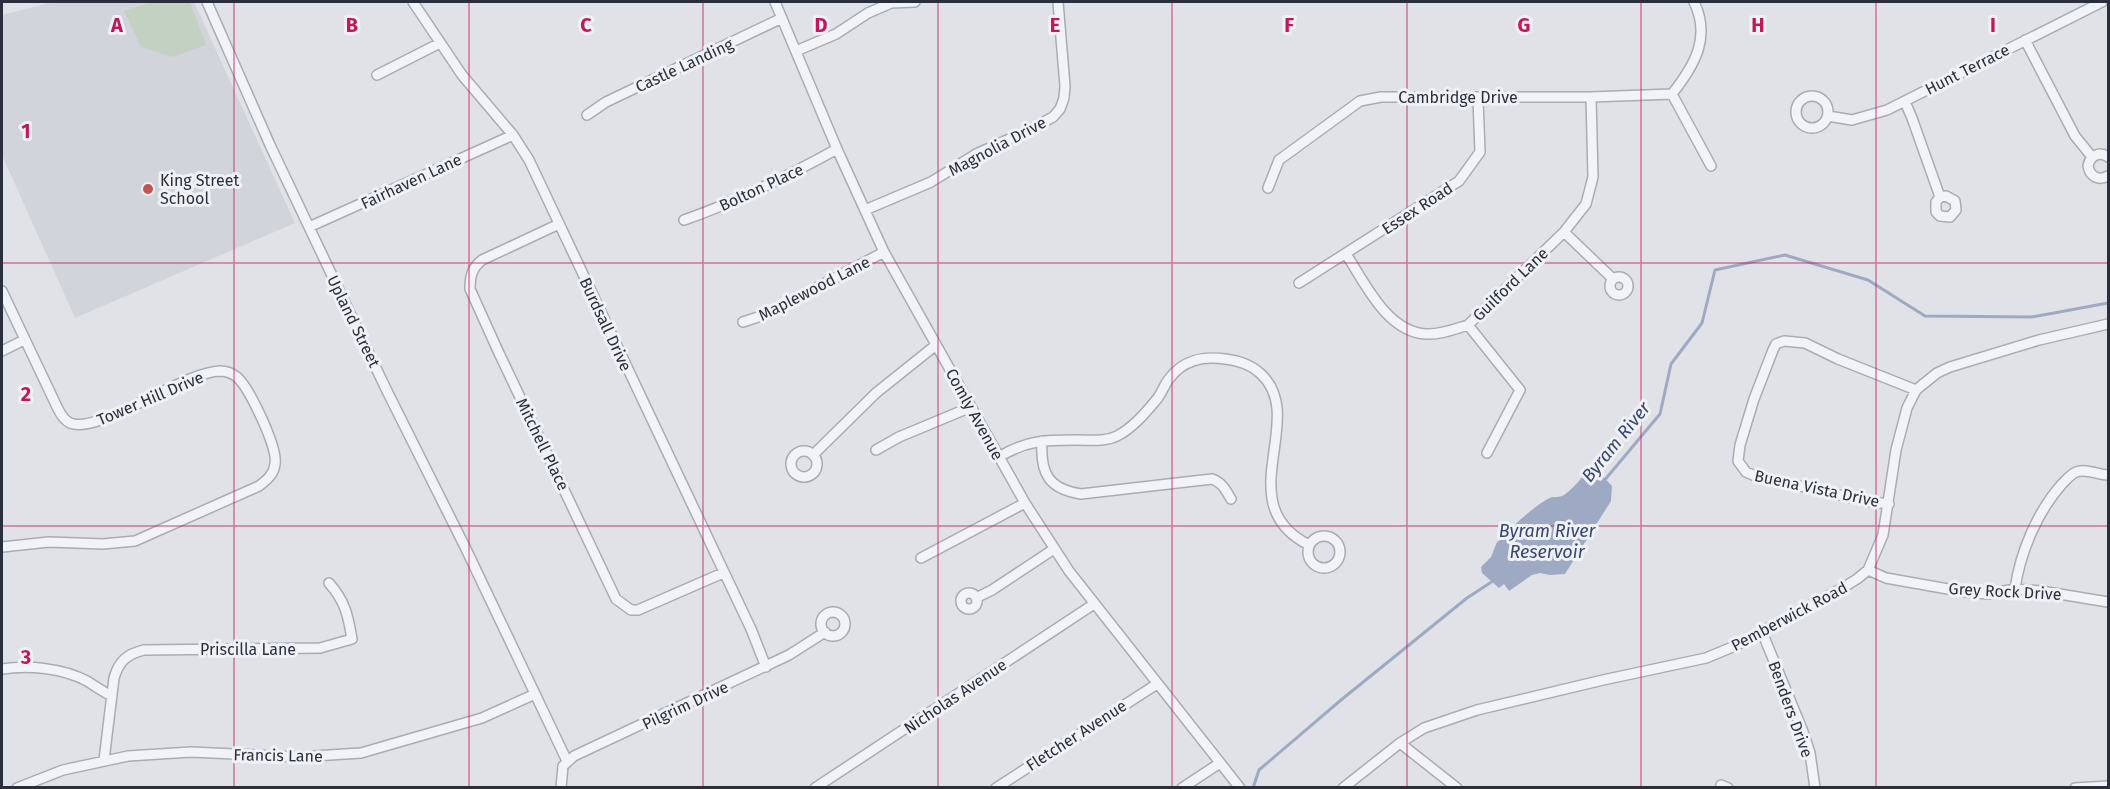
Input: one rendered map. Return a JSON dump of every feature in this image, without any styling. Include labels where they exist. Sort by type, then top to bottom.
[{"type":"street","name":"Upland Street","points":[[207,2],[309,228],[567,762]]},
{"type":"street","name":"Burdsall Drive","points":[[413,2],[440,44],[482,100],[513,135],[529,160],[751,629],[766,667]]},
{"type":"street","name":"Comly Avenue","points":[[775,2],[837,149],[884,252],[1025,503],[1054,549],[1094,604],[1239,786]]},
{"type":"street","points":[[796,51],[836,34],[876,9],[891,3],[915,2]]},
{"type":"street","name":"Magnolia Drive","points":[[865,210],[931,182],[976,154],[1053,117],[1060,109],[1065,86],[1058,2]]},
{"type":"street","points":[[1694,2],[1699,13],[1701,46],[1672,94],[1711,166]]},
{"type":"street","name":"Hunt Terrace","points":[[1828,116],[1852,120],[1863,118],[1905,102],[1958,73],[2102,2]]},
{"type":"street","name":"Castle Landing","points":[[587,115],[606,102],[782,18]]},
{"type":"street","points":[[2025,40],[2075,136],[2092,157]]},
{"type":"street","points":[[377,75],[440,44]]},
{"type":"street","name":"Cambridge Drive","points":[[1268,188],[1279,160],[1360,101],[1381,97],[1591,97],[1672,94]]},
{"type":"street","name":"Guilford Lane","points":[[1346,254],[1384,311],[1402,327],[1426,334],[1468,325],[1564,232],[1586,204],[1593,177],[1591,97]]},
{"type":"street","name":"Essex Road","points":[[1299,283],[1459,181],[1480,152],[1478,98]]},
{"type":"street","points":[[1905,102],[1940,197]]},
{"type":"street","name":"Fairhaven Lane","points":[[309,228],[513,135]]},
{"type":"street","name":"Bolton Place","points":[[684,220],[707,212],[837,149]]},
{"type":"street","points":[[2109,157],[2101,154],[2092,157],[2088,166],[2092,175],[2098,178],[2109,176]]},
{"type":"street","name":"Mitchell Place","points":[[559,224],[482,260],[475,266],[470,278],[470,289],[498,351],[616,599],[631,610],[638,610],[723,573]]},
{"type":"street","points":[[1564,232],[1613,279]]},
{"type":"street","name":"Maplewood Lane","points":[[743,322],[767,314],[884,252]]},
{"type":"street","name":"Tower Hill Drive","points":[[2,291],[64,419],[77,424],[102,420],[204,374],[217,371],[231,373],[245,387],[254,402],[274,450],[275,466],[268,479],[259,486],[135,541],[103,544],[49,542],[2,547]]},
{"type":"street","points":[[1868,570],[1883,535],[1902,422],[1916,390],[1937,373],[1958,364],[2039,340],[2109,324]]},
{"type":"street","points":[[1468,325],[1520,390],[1486,453]]},
{"type":"street","points":[[2,351],[24,340]]},
{"type":"street","name":"Buena Vista Drive","points":[[1888,504],[1865,501],[1753,475],[1746,472],[1738,462],[1740,445],[1754,399],[1773,350],[1776,344],[1784,341],[1805,343],[1838,359],[1916,390]]},
{"type":"street","points":[[813,455],[876,393],[936,345]]},
{"type":"street","points":[[999,457],[1017,446],[1042,441],[1104,440],[1115,437],[1134,424],[1147,410],[1182,364],[1213,357],[1245,363],[1270,384],[1278,405],[1270,471],[1275,510],[1291,534],[1309,545]]},
{"type":"street","points":[[876,450],[899,437],[971,407]]},
{"type":"street","points":[[1042,441],[1042,459],[1049,480],[1063,490],[1081,494],[1212,479],[1224,487],[1231,499]]},
{"type":"street","points":[[2015,590],[2022,557],[2037,522],[2054,493],[2076,472],[2087,471],[2109,475]]},
{"type":"street","points":[[921,558],[1025,503]]},
{"type":"street","points":[[976,598],[1054,549]]},
{"type":"street","name":"Grey Rock Drive","points":[[1868,570],[1886,578],[1965,592],[1988,594],[2015,590],[2041,591],[2109,602]]},
{"type":"street","name":"Pemberwick Road","points":[[1343,788],[1400,743],[1424,728],[1477,710],[1706,658],[1762,632],[1839,590],[1868,570]]},
{"type":"street","name":"Priscilla Lane","points":[[112,696],[117,666],[127,656],[136,652],[175,649],[320,648],[352,639],[342,597],[329,583]]},
{"type":"street","name":"Nicholas Avenue","points":[[815,788],[1094,604]]},
{"type":"street","name":"Pilgrim Drive","points":[[567,762],[766,667],[825,632]]},
{"type":"street","name":"Benders Drive","points":[[1762,632],[1810,753],[1811,787]]},
{"type":"street","points":[[2,669],[27,667],[68,673],[112,696],[104,760]]},
{"type":"street","name":"Fletcher Avenue","points":[[996,788],[1157,684]]},
{"type":"street","name":"Francis Lane","points":[[17,788],[63,770],[128,756],[191,752],[298,757],[361,753],[482,718],[535,694]]},
{"type":"street","points":[[1400,743],[1457,788]]},
{"type":"street","points":[[561,788],[563,766],[567,762]]},
{"type":"street","points":[[1182,788],[1220,762]]},
{"type":"street","points":[[2075,788],[2109,786]]},
{"type":"shaded area","name":"King Street School","points":[[53,2],[194,2],[295,223],[75,318],[2,155],[2,15]]},
{"type":"green space","points":[[152,2],[190,2],[206,45],[173,57],[141,47],[124,11]]},
{"type":"water","name":"Byram River Reservoir","points":[[1591,464],[1612,486],[1611,501],[1565,574],[1540,573],[1532,575],[1509,591],[1504,584],[1499,588],[1482,573],[1481,567],[1491,557],[1497,542],[1539,504],[1567,493]]},
{"type":"waterway","name":"Byram River","points":[[1603,482],[1660,414],[1671,364],[1702,323],[1715,270],[1785,255],[1868,280],[1925,316],[2032,317],[2108,303]]},
{"type":"waterway","name":"Byram River","points":[[1253,788],[1259,770],[1467,598],[1496,579]]},
{"type":"place","name":"King Street School","points":[[148,189]]}]
